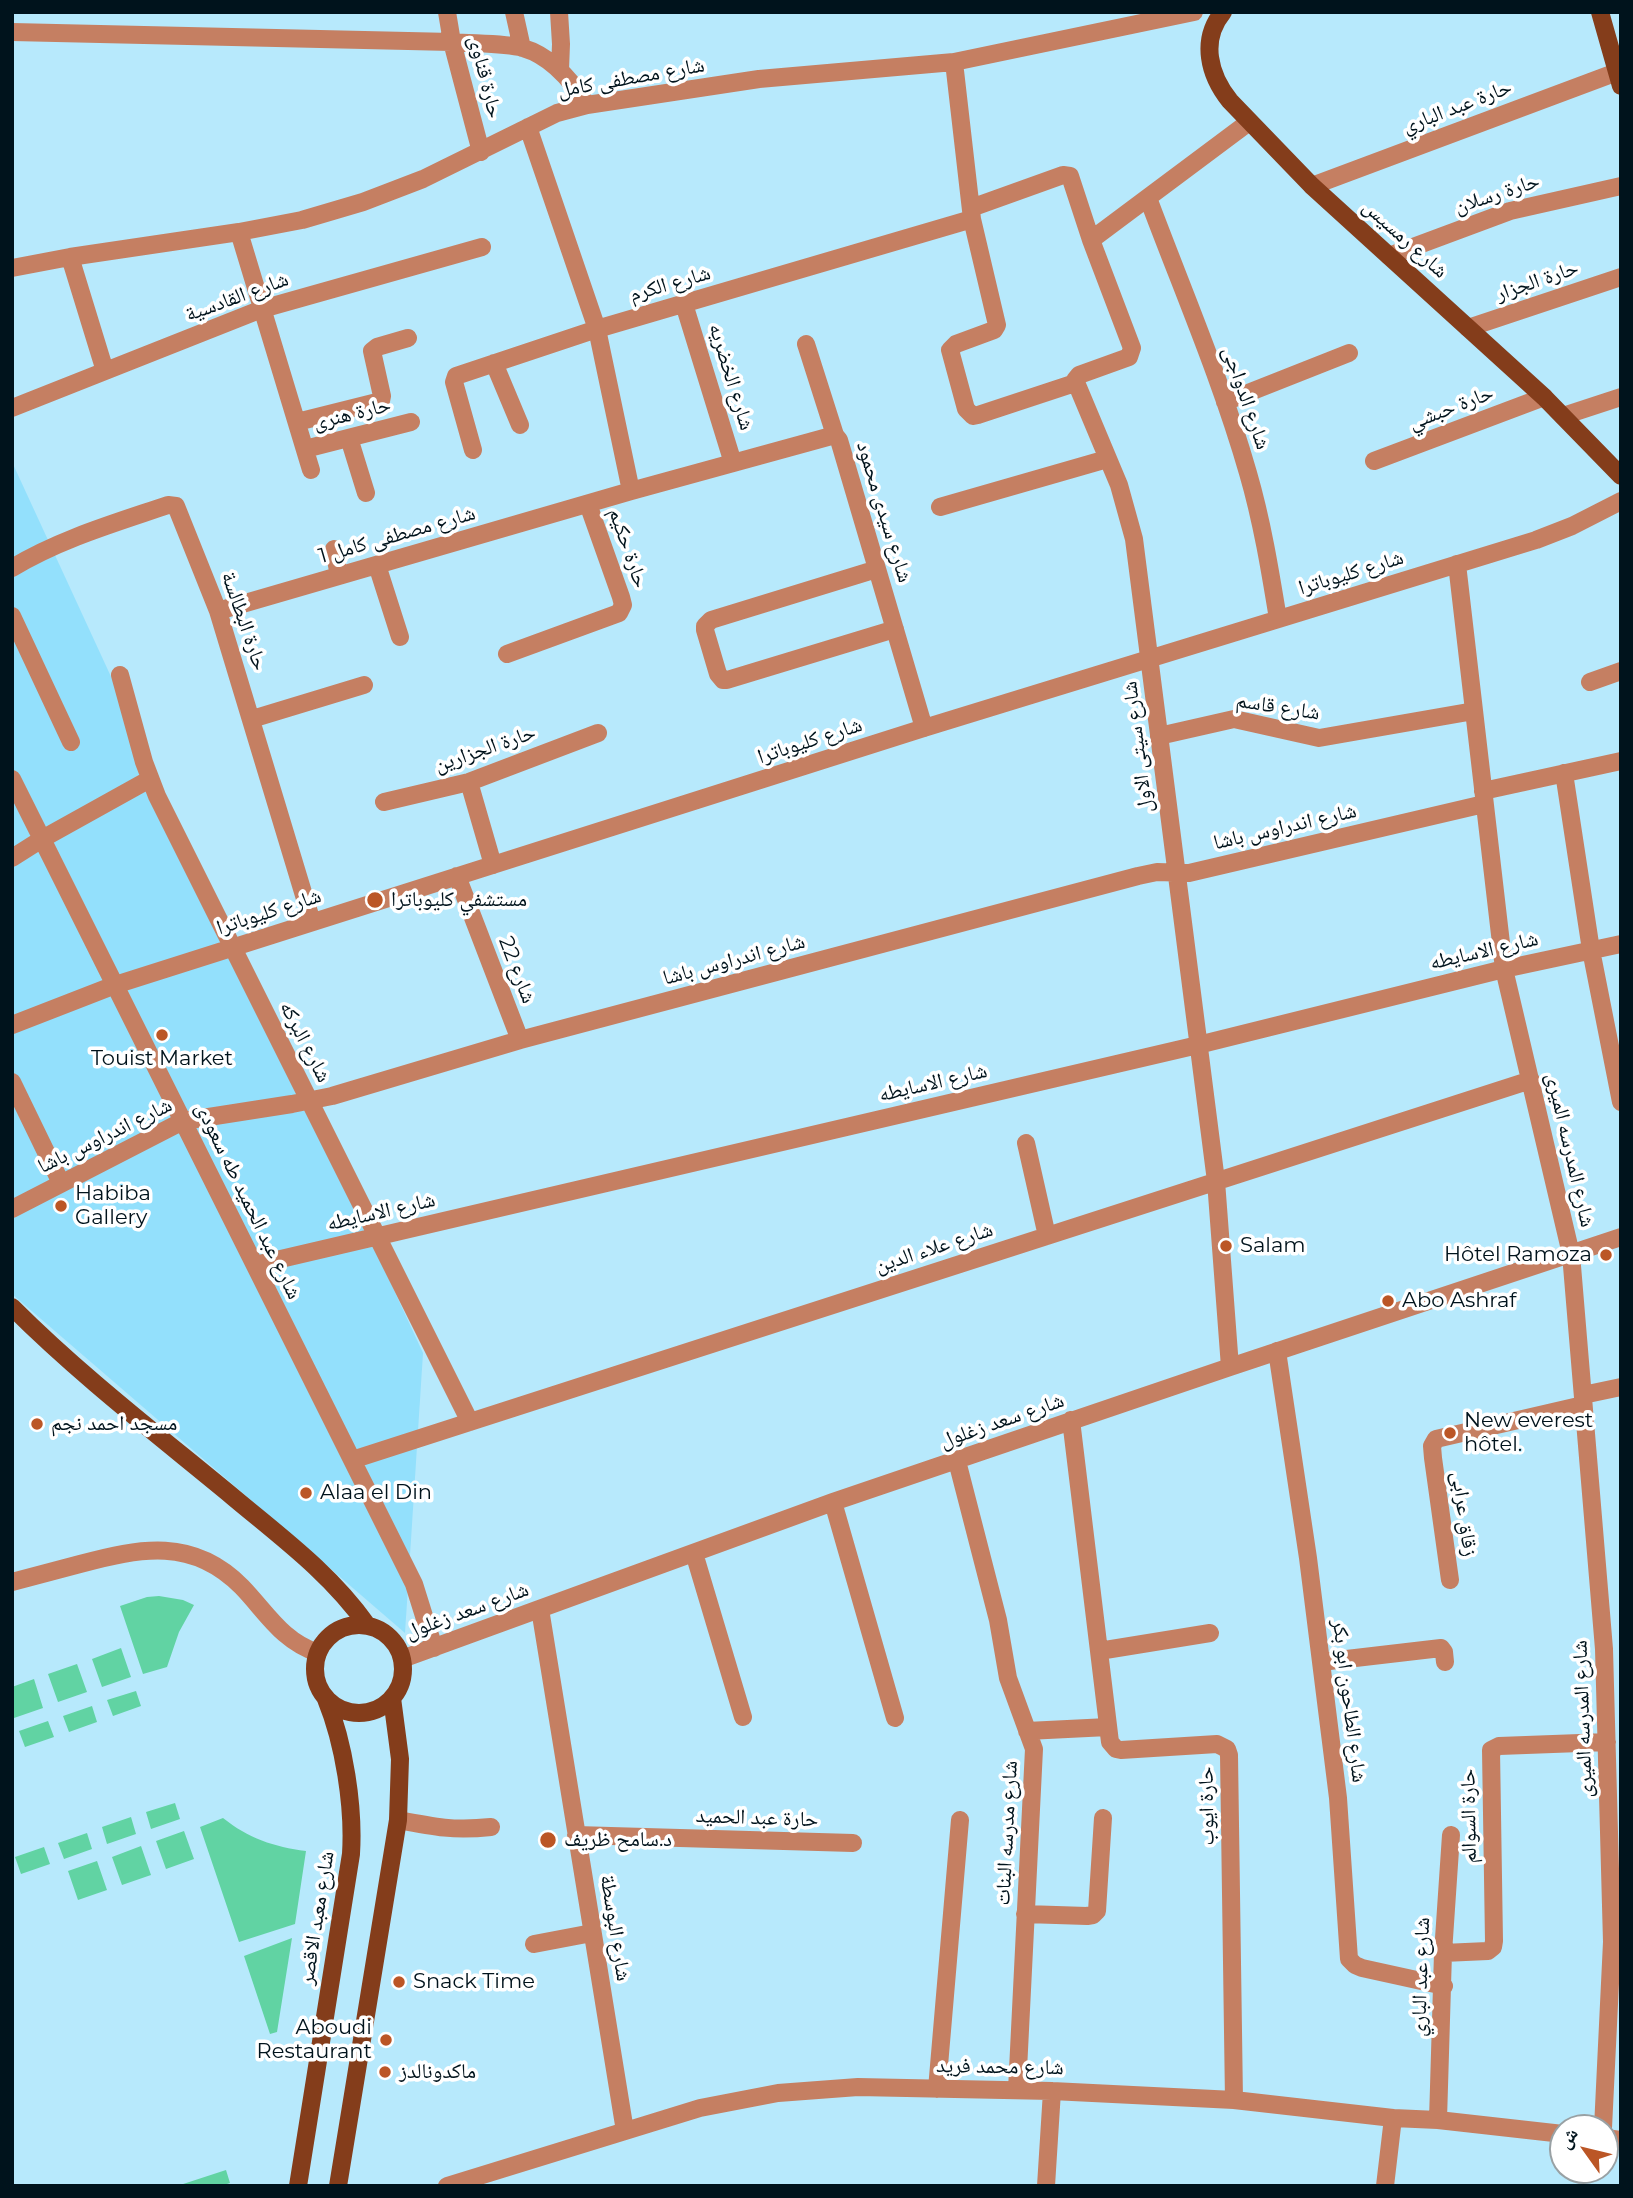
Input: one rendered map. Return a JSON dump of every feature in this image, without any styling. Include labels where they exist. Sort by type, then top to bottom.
[{"type":"main road","name":"شارع رمسيس","points":[[1223,12],[1209,46],[1212,68],[1220,89],[1312,186],[1544,397],[1621,476]]},
{"type":"main road","points":[[1600,12],[1619,79]]},
{"type":"main road","points":[[12,1307],[89,1378],[310,1560],[350,1601],[367,1625]]},
{"type":"main road","points":[[352,1625],[367,1625],[383,1631],[396,1643],[402,1659],[402,1679],[392,1698],[377,1709],[360,1713],[341,1710],[326,1699],[317,1685],[314,1669],[318,1653],[326,1640],[337,1630],[352,1625]]},
{"type":"main road","points":[[338,2186],[398,1820],[400,1759],[392,1698]]},
{"type":"main road","name":"شارع معبد الاقصر","points":[[298,2186],[352,1835],[341,1750],[326,1699]]},
{"type":"street","name":"حارة قناوى","points":[[447,12],[452,42],[481,152]]},
{"type":"street","points":[[514,12],[522,48]]},
{"type":"street","name":"شارع مصطفى كامل","points":[[12,268],[239,232],[302,219],[363,202],[423,179],[557,113],[587,105],[759,79],[954,62],[1194,12]]},
{"type":"street","points":[[560,14],[560,70]]},
{"type":"street","points":[[12,32],[452,42],[522,48],[560,70],[575,86],[587,105]]},
{"type":"street","points":[[954,62],[971,214],[997,325],[993,330],[956,344],[950,350],[969,413],[978,415],[1075,383],[1074,380],[1079,375],[1125,359],[1132,353],[1091,240],[1249,122]]},
{"type":"street","name":"حارة عبد الباري","points":[[1312,186],[1619,79]]},
{"type":"street","points":[[528,127],[597,329],[631,491]]},
{"type":"street","name":"شارع الكرم","points":[[473,450],[454,378],[459,374],[971,214],[1066,174],[1072,179],[1091,240]]},
{"type":"street","name":"حارة رسلان","points":[[1389,256],[1510,211],[1621,186]]},
{"type":"street","name":"شارع الدواجى","points":[[1147,198],[1225,402],[1248,473],[1266,545],[1278,619]]},
{"type":"street","points":[[239,232],[311,470]]},
{"type":"street","name":"شارع القادسية","points":[[12,408],[262,309],[482,247]]},
{"type":"street","points":[[70,257],[105,372]]},
{"type":"street","name":"حارة الجزار","points":[[1468,328],[1621,277]]},
{"type":"street","name":"شارع الخضريه","points":[[684,304],[733,463]]},
{"type":"street","points":[[296,422],[380,401],[382,396],[372,351],[408,338]]},
{"type":"street","points":[[806,344],[835,435]]},
{"type":"street","points":[[1225,402],[1349,353]]},
{"type":"street","points":[[494,363],[520,425]]},
{"type":"street","name":"شارع سيتى الاول","points":[[1075,383],[1128,511],[1134,539],[1216,1181],[1230,1367]]},
{"type":"street","name":"حارة حبشي","points":[[1374,461],[1544,397]]},
{"type":"street","points":[[1563,416],[1621,397]]},
{"type":"street","name":"حارة هنرى","points":[[305,449],[411,422]]},
{"type":"street","name":"شارع سيدى محمود","points":[[588,504],[835,435],[839,440],[924,728]]},
{"type":"street","points":[[349,438],[366,493]]},
{"type":"street","points":[[940,507],[1107,458]]},
{"type":"street","name":"شارع كليوباترا","points":[[12,1025],[115,985],[312,922],[924,728],[1548,535],[1621,501]]},
{"type":"street","name":"شارع مصطفى كامل 1","points":[[218,611],[588,504]]},
{"type":"street","name":"حارة حكيم","points":[[508,654],[619,613],[623,606],[588,504]]},
{"type":"street","name":"حارة البطالسة","points":[[12,568],[56,545],[172,505],[179,510],[218,611],[312,922]]},
{"type":"street","points":[[334,549],[339,576]]},
{"type":"street","name":"شارع المدرسه الميرى","points":[[1457,564],[1504,969],[1571,1254],[1583,1400],[1612,1649],[1607,1742],[1612,1942],[1604,2114]]},
{"type":"street","points":[[377,565],[400,637]]},
{"type":"street","points":[[877,569],[711,620],[705,630],[718,674],[723,680],[727,680],[895,629]]},
{"type":"street","points":[[12,616],[71,743]]},
{"type":"street","points":[[1590,682],[1621,671]]},
{"type":"street","name":"شارع البركه","points":[[120,675],[150,779],[470,1422]]},
{"type":"street","points":[[252,719],[364,685]]},
{"type":"street","name":"شارع قاسم","points":[[1159,736],[1234,719],[1319,738],[1474,711]]},
{"type":"street","name":"حارة الجزارين","points":[[384,803],[469,782],[598,733]]},
{"type":"street","name":"شارع اندراوس باشا","points":[[12,1209],[183,1121],[309,1101],[520,1040],[1138,876],[1157,872],[1196,871],[1484,798],[1564,773],[1621,761]]},
{"type":"street","points":[[1564,773],[1591,950],[1621,1102]]},
{"type":"street","name":"شارع عبد الحميد طه سعودى","points":[[12,779],[414,1584],[434,1648]]},
{"type":"street","points":[[12,858],[150,779]]},
{"type":"street","points":[[469,782],[493,865]]},
{"type":"street","name":"شارع 22","points":[[457,876],[520,1040]]},
{"type":"street","name":"شارع الاسايطه","points":[[255,1265],[1198,1045],[1504,969],[1621,944]]},
{"type":"street","name":"شارع علاء الدين","points":[[352,1460],[1531,1080]]},
{"type":"street","points":[[12,1082],[61,1183]]},
{"type":"street","points":[[1026,1143],[1047,1236]]},
{"type":"street","name":"شارع سعد زغلول","points":[[402,1659],[833,1502],[1621,1237]]},
{"type":"street","name":"شارع الطاحون ابو بكر","points":[[1277,1351],[1338,1798],[1349,1959],[1362,1968],[1444,1986]]},
{"type":"street","points":[[1583,1400],[1621,1387]]},
{"type":"street","name":"زقاق عرابى","points":[[1450,1580],[1433,1458],[1432,1446],[1436,1438],[1583,1400]]},
{"type":"street","points":[[1027,1731],[1108,1727],[1071,1420]]},
{"type":"street","name":"شارع مدرسه البنات","points":[[957,1461],[998,1620],[1008,1678],[1034,1749],[1017,2090]]},
{"type":"street","points":[[833,1502],[895,1718]]},
{"type":"street","points":[[12,1582],[124,1552],[149,1549],[174,1551],[221,1569],[240,1585],[285,1636],[318,1653]]},
{"type":"street","points":[[694,1553],[743,1717]]},
{"type":"street","name":"شارع البوسطة","points":[[540,1609],[625,2131]]},
{"type":"street","points":[[1099,1651],[1210,1633]]},
{"type":"street","points":[[1321,1662],[1441,1648],[1445,1662]]},
{"type":"street","name":"حارة ايوب","points":[[1108,1727],[1112,1746],[1121,1750],[1217,1744],[1227,1749],[1234,2100]]},
{"type":"street","name":"حارة السوالم","points":[[1443,1953],[1488,1951],[1493,1947],[1491,1751],[1499,1746],[1607,1742]]},
{"type":"street","points":[[1026,1914],[1087,1916],[1097,1911],[1103,1818]]},
{"type":"street","points":[[398,1820],[444,1829],[491,1827]]},
{"type":"street","points":[[937,2089],[960,1820]]},
{"type":"street","name":"حارة عبد الحميد","points":[[576,1835],[853,1843]]},
{"type":"street","name":"شارع عبد الباري","points":[[1438,2120],[1443,1953],[1451,1835]]},
{"type":"street","points":[[534,1944],[592,1933]]},
{"type":"street","name":"شارع محمد فريد","points":[[447,2186],[701,2108],[778,2093],[858,2087],[1052,2091],[1234,2100],[1549,2132]]},
{"type":"street","points":[[1046,2186],[1052,2091]]},
{"type":"street","points":[[1385,2186],[1394,2118]]},
{"type":"shaded area","points":[[12,462],[423,1353],[405,1633],[12,1294]]},
{"type":"green space","points":[[159,1596],[183,1600],[194,1605],[179,1632],[167,1667],[143,1674],[120,1606]]},
{"type":"green space","points":[[121,1648],[131,1677],[102,1687],[92,1659]]},
{"type":"green space","points":[[77,1664],[87,1692],[58,1702],[48,1674]]},
{"type":"green space","points":[[34,1679],[43,1708],[14,1718],[12,1687]]},
{"type":"green space","points":[[136,1691],[141,1706],[113,1716],[107,1700]]},
{"type":"green space","points":[[92,1706],[97,1722],[69,1732],[63,1716]]},
{"type":"green space","points":[[48,1721],[54,1737],[25,1747],[19,1731]]},
{"type":"green space","points":[[175,1803],[180,1819],[151,1829],[146,1812]]},
{"type":"green space","points":[[131,1817],[136,1834],[107,1844],[102,1827]]},
{"type":"green space","points":[[223,1818],[262,1840],[306,1851],[295,1924],[239,1942],[200,1827]]},
{"type":"green space","points":[[184,1831],[194,1859],[166,1869],[156,1841]]},
{"type":"green space","points":[[87,1833],[92,1849],[64,1859],[58,1843]]},
{"type":"green space","points":[[141,1846],[151,1875],[122,1885],[112,1857]]},
{"type":"green space","points":[[44,1847],[50,1864],[21,1874],[15,1857]]},
{"type":"green space","points":[[97,1861],[107,1890],[78,1900],[68,1871]]},
{"type":"green space","points":[[292,1938],[277,2032],[270,2034],[244,1956]]},
{"type":"green space","points":[[226,2170],[230,2183],[221,2186],[177,2186]]},
{"type":"place","name":"مستشفي كليوباترا","points":[[375,900]]},
{"type":"place","name":"Touist Market","points":[[162,1035]]},
{"type":"place","name":"Habiba Gallery","points":[[61,1206]]},
{"type":"place","name":"Salam","points":[[1226,1246]]},
{"type":"place","name":"Hôtel Ramoza","points":[[1606,1255]]},
{"type":"place","name":"Abo Ashraf","points":[[1388,1301]]},
{"type":"place","name":"مسجد احمد نجم","points":[[37,1424]]},
{"type":"place","name":"New everest hôtel.","points":[[1450,1433]]},
{"type":"place","name":"Alaa el Din","points":[[306,1493]]},
{"type":"place","name":"د.سامح ظريف","points":[[548,1840]]},
{"type":"place","name":"Snack Time","points":[[399,1982]]},
{"type":"place","name":"Aboudi Restaurant","points":[[386,2040]]},
{"type":"place","name":"ماكدونالدز","points":[[385,2072]]}]
